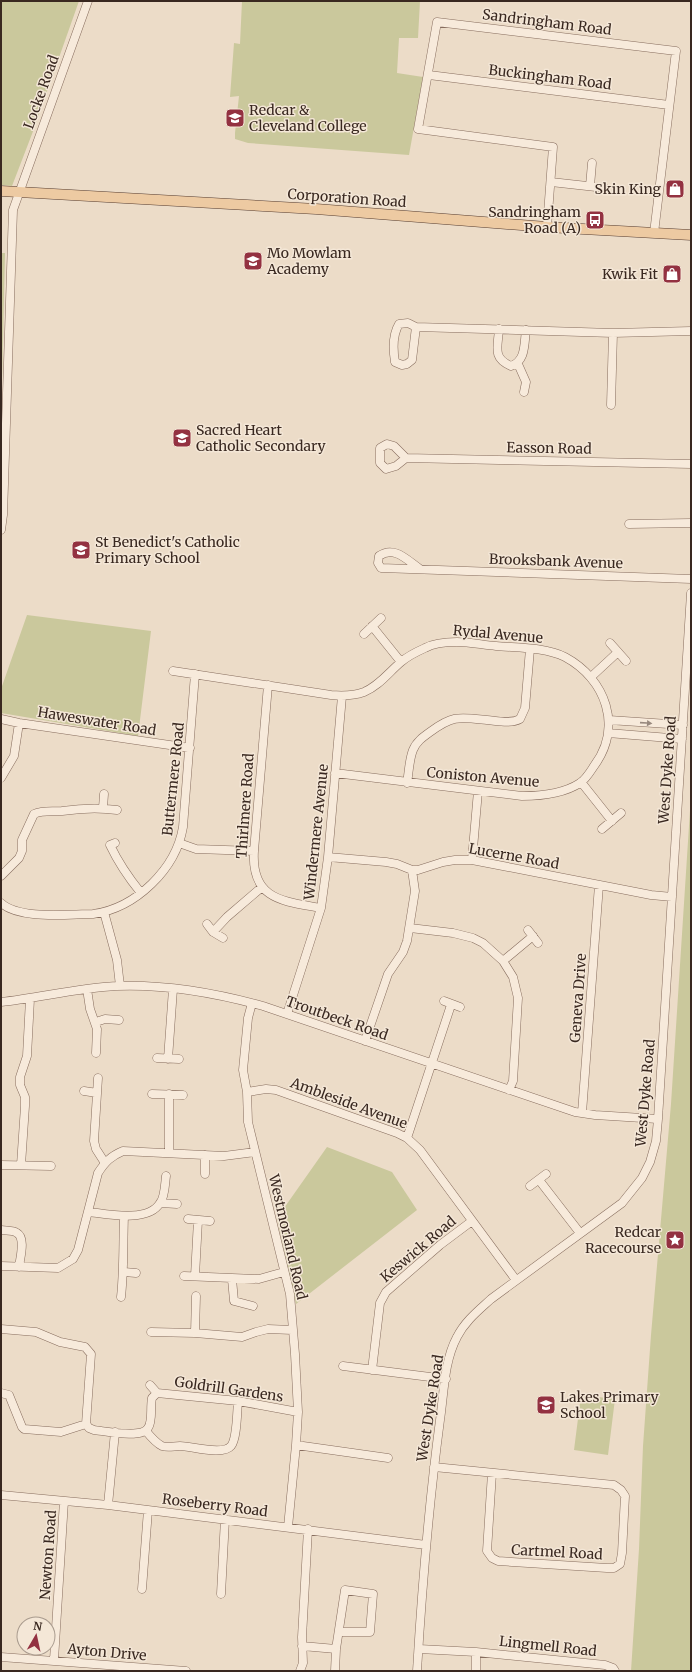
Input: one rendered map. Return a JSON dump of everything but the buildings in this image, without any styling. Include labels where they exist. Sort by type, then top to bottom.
[{"type":"main road","name":"Corporation Road","points":[[1,191],[316,209],[547,227],[691,235]]},
{"type":"street","name":"Locke Road","points":[[1,530],[3,515],[3,466],[13,210],[88,1]]},
{"type":"street","name":"Sandringham Road","points":[[547,227],[552,147],[418,129],[438,22],[676,51],[654,233]]},
{"type":"street","name":"Buckingham Road","points":[[429,75],[669,104]]},
{"type":"street","points":[[590,186],[592,163]]},
{"type":"street","points":[[551,182],[605,188]]},
{"type":"street","points":[[416,327],[412,360],[407,364],[402,365],[395,362],[394,355],[396,330],[399,324],[408,323],[416,327],[500,330],[613,333],[691,331]]},
{"type":"street","points":[[500,330],[498,355],[502,362],[511,366],[518,364],[522,358],[526,330]]},
{"type":"street","points":[[611,405],[613,333]]},
{"type":"street","points":[[518,364],[526,382],[524,392]]},
{"type":"street","name":"Easson Road","points":[[406,458],[691,464]]},
{"type":"street","points":[[629,524],[691,523]]},
{"type":"street","name":"Brooksbank Avenue","points":[[420,569],[691,580]]},
{"type":"street","name":"West Dyke Road","points":[[417,1671],[426,1545],[434,1467],[450,1356],[457,1337],[472,1316],[516,1280],[622,1203],[642,1178],[653,1154],[658,1119],[691,593]]},
{"type":"street","points":[[364,634],[381,618]]},
{"type":"street","points":[[372,626],[401,662]]},
{"type":"street","name":"Rydal Avenue","points":[[173,671],[342,696],[364,692],[375,686],[401,662],[427,647],[442,643],[458,642],[550,651],[574,662],[591,677],[601,691],[609,720]]},
{"type":"street","points":[[610,643],[626,661]]},
{"type":"street","points":[[407,783],[411,755],[414,748],[420,740],[443,722],[461,717],[511,722],[520,720],[525,708],[530,649]]},
{"type":"street","points":[[591,677],[618,652]]},
{"type":"street","name":"Buttermere Road","points":[[2,905],[22,913],[32,914],[93,914],[104,912],[127,903],[141,893],[160,874],[180,843],[184,827],[195,674]]},
{"type":"street","name":"Thirlmere Road","points":[[262,887],[257,880],[255,871],[254,851],[268,685]]},
{"type":"street","name":"Windermere Avenue","points":[[287,1014],[321,908],[328,857],[342,696]]},
{"type":"street","name":"Haweswater Road","points":[[1,718],[19,723],[190,748]]},
{"type":"street","points":[[609,720],[683,725]]},
{"type":"street","name":"Coniston Avenue","points":[[335,774],[522,796],[543,796],[554,794],[581,782],[599,759],[608,733],[609,720]]},
{"type":"street","points":[[1,778],[14,756],[19,723]]},
{"type":"street","points":[[608,733],[682,739]]},
{"type":"street","points":[[581,782],[612,821]]},
{"type":"street","points":[[472,860],[478,791]]},
{"type":"street","points":[[103,808],[104,794]]},
{"type":"street","points":[[1,876],[19,858],[22,851],[22,840],[34,814],[40,811],[61,811],[89,808],[117,810]]},
{"type":"street","points":[[602,829],[621,813]]},
{"type":"street","points":[[115,843],[110,845],[122,870],[141,893]]},
{"type":"street","points":[[180,843],[196,849],[254,851]]},
{"type":"street","points":[[328,857],[386,862],[397,864],[412,870],[415,891],[410,928],[403,952],[388,974],[382,988],[365,1041]]},
{"type":"street","name":"Lucerne Road","points":[[412,870],[418,870],[442,862],[472,860],[650,896],[672,897]]},
{"type":"street","name":"Geneva Drive","points":[[582,1113],[599,885]]},
{"type":"street","points":[[213,932],[262,887],[279,900],[321,908]]},
{"type":"street","points":[[104,912],[118,960],[120,986]]},
{"type":"street","points":[[207,924],[213,932],[223,938]]},
{"type":"street","points":[[410,928],[453,933],[473,938],[483,943],[504,961],[513,977],[518,998],[513,1081],[509,1090]]},
{"type":"street","points":[[504,961],[533,936]]},
{"type":"street","name":"Troutbeck Road","points":[[1,1002],[30,999],[87,989],[120,986],[173,989],[232,997],[582,1113],[595,1116],[658,1119]]},
{"type":"street","points":[[87,989],[90,1009],[96,1022],[97,1029],[96,1053]]},
{"type":"street","points":[[168,1059],[173,989]]},
{"type":"street","points":[[21,1165],[25,1097],[20,1085],[20,1077],[27,1056],[30,999]]},
{"type":"street","name":"Westmorland Road","points":[[252,1003],[248,1018],[243,1070],[247,1092],[248,1122],[290,1294],[295,1354],[298,1412],[288,1527]]},
{"type":"street","points":[[407,1138],[432,1063],[448,1003],[460,1007]]},
{"type":"street","points":[[96,1022],[105,1019],[120,1020]]},
{"type":"street","points":[[157,1058],[179,1059]]},
{"type":"street","points":[[98,1078],[94,1141],[96,1149],[105,1163]]},
{"type":"street","name":"Ambleside Avenue","points":[[247,1092],[266,1089],[276,1090],[397,1133],[407,1138],[420,1150],[516,1280]]},
{"type":"street","points":[[84,1092],[97,1093]]},
{"type":"street","points":[[152,1094],[183,1095]]},
{"type":"street","points":[[168,1094],[169,1153]]},
{"type":"street","points":[[1,1266],[58,1268],[73,1259],[78,1250],[98,1173],[112,1155],[123,1151],[224,1156],[255,1152]]},
{"type":"street","points":[[205,1155],[205,1174]]},
{"type":"street","points":[[1,1165],[52,1166]]},
{"type":"street","points":[[530,1186],[546,1174]]},
{"type":"street","points":[[161,1203],[166,1176]]},
{"type":"street","points":[[538,1180],[580,1233]]},
{"type":"street","points":[[89,1212],[124,1216],[144,1214],[161,1203],[177,1204]]},
{"type":"street","points":[[121,1297],[124,1272],[122,1262],[124,1216]]},
{"type":"street","points":[[188,1219],[210,1221]]},
{"type":"street","points":[[195,1276],[198,1220]]},
{"type":"street","name":"Keswick Road","points":[[372,1370],[380,1303],[386,1292],[434,1250],[472,1221]]},
{"type":"street","points":[[1,1230],[17,1233],[20,1236],[22,1241],[19,1267]]},
{"type":"street","points":[[124,1272],[136,1273]]},
{"type":"street","points":[[184,1276],[259,1280],[284,1272]]},
{"type":"street","points":[[232,1279],[234,1301],[252,1306]]},
{"type":"street","points":[[195,1333],[196,1296]]},
{"type":"street","points":[[1,1329],[36,1332],[60,1342],[85,1347],[88,1350],[91,1354],[86,1424],[89,1428],[94,1430],[141,1434],[146,1431],[162,1446],[227,1450],[234,1438],[238,1401]]},
{"type":"street","points":[[151,1332],[195,1333],[242,1337],[268,1329],[292,1330]]},
{"type":"street","points":[[343,1366],[446,1379]]},
{"type":"street","name":"Goldrill Gardens","points":[[150,1385],[157,1393],[238,1401],[298,1412]]},
{"type":"street","points":[[1,1392],[9,1395],[24,1429],[61,1432],[86,1424]]},
{"type":"street","name":"Goldrill Gardens","points":[[146,1431],[150,1424],[152,1398],[157,1393]]},
{"type":"street","points":[[108,1505],[115,1432]]},
{"type":"street","points":[[296,1444],[388,1458]]},
{"type":"street","name":"Cartmel Road","points":[[434,1467],[492,1473],[614,1486],[621,1490],[625,1496],[620,1564],[614,1568],[607,1568],[498,1561],[492,1558],[487,1551],[492,1473]]},
{"type":"street","name":"Roseberry Road","points":[[1,1495],[108,1505],[426,1545]]},
{"type":"street","name":"Newton Road","points":[[54,1660],[64,1500]]},
{"type":"street","points":[[142,1589],[148,1510]]},
{"type":"street","points":[[221,1594],[225,1519]]},
{"type":"street","points":[[300,1671],[302,1663],[308,1529]]},
{"type":"street","points":[[335,1671],[336,1649],[340,1632],[345,1590],[373,1594],[370,1632],[340,1632]]},
{"type":"street","points":[[302,1646],[336,1649]]},
{"type":"street","name":"Lingmell Road","points":[[419,1649],[476,1652],[605,1665],[613,1668],[615,1671]]},
{"type":"street","points":[[476,1652],[476,1671]]},
{"type":"street","name":"Ayton Drive","points":[[1,1657],[54,1660],[97,1668],[186,1671]]},
{"type":"shaded area","points":[[1,1],[79,1],[12,186],[1,185]]},
{"type":"shaded area","points":[[242,1],[420,1],[418,38],[399,38],[397,73],[423,77],[409,155],[248,143],[235,139],[239,96],[230,97],[234,43],[240,44]]},
{"type":"shaded area","points":[[1,253],[5,253],[1,428]]},
{"type":"shaded area","points":[[27,615],[151,631],[138,736],[1,713],[1,689]]},
{"type":"shaded area","name":"Redcar Racecourse","points":[[691,795],[691,1671],[631,1671],[639,1549],[643,1446],[671,1104]]},
{"type":"shaded area","points":[[327,1147],[392,1172],[417,1210],[296,1304],[277,1218]]},
{"type":"shaded area","points":[[581,1395],[615,1399],[608,1455],[574,1450]]},
{"type":"place","name":"Redcar & Cleveland College","points":[[235,118]]},
{"type":"place","name":"Skin King","points":[[675,189]]},
{"type":"place","name":"Sandringham Road (A)","points":[[595,220]]},
{"type":"place","name":"Mo Mowlam Academy","points":[[253,261]]},
{"type":"place","name":"Kwik Fit","points":[[672,274]]},
{"type":"place","name":"Sacred Heart Catholic Secondary","points":[[182,438]]},
{"type":"place","name":"St Benedict's Catholic Primary School","points":[[81,550]]},
{"type":"place","name":"Redcar Racecourse","points":[[675,1240]]},
{"type":"place","name":"Lakes Primary School","points":[[546,1405]]}]
